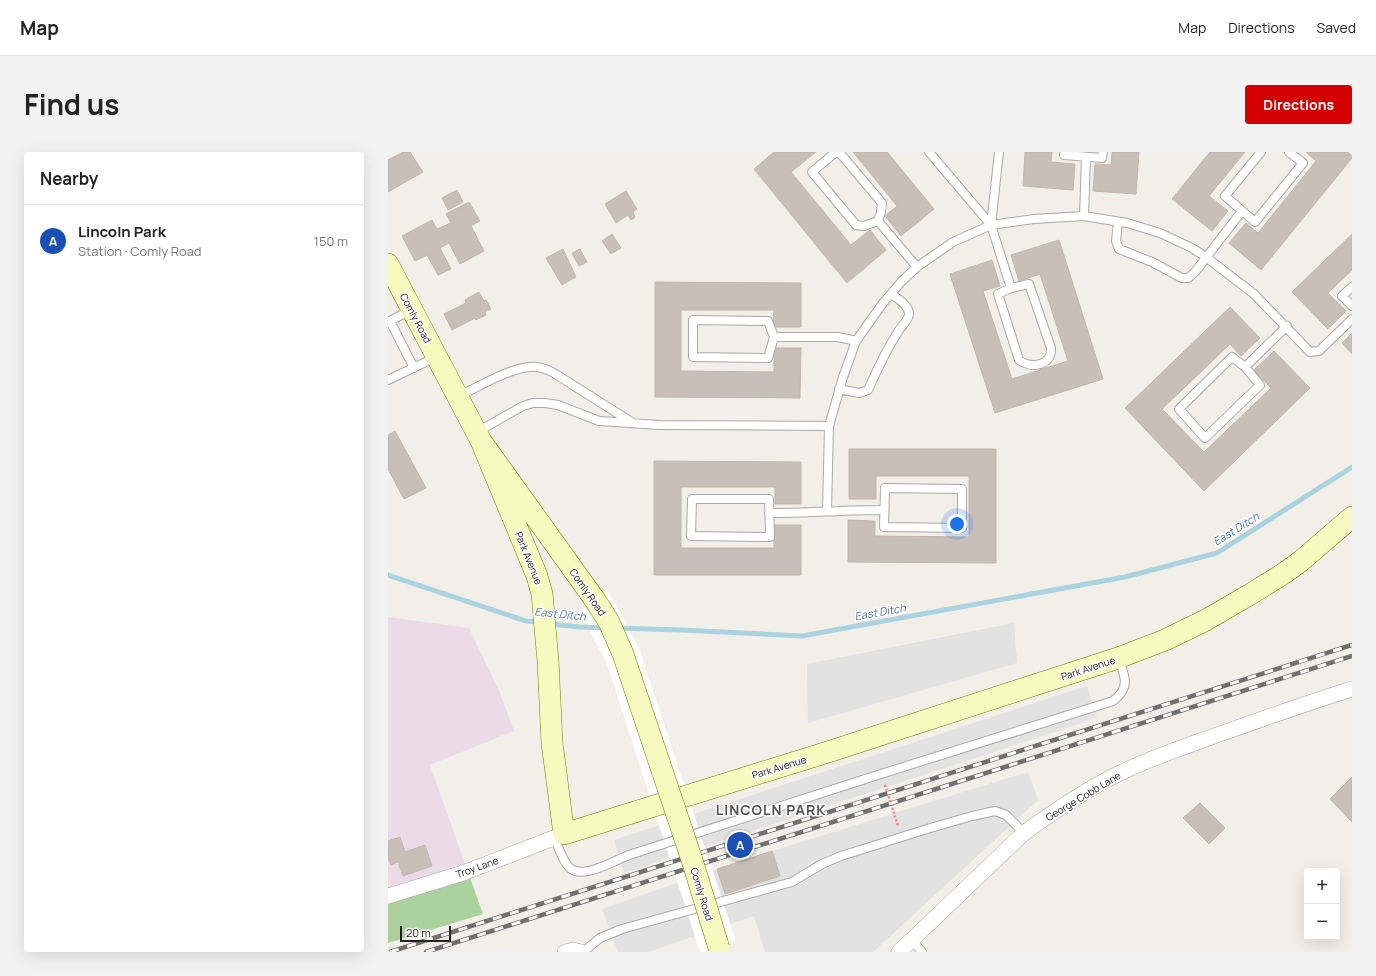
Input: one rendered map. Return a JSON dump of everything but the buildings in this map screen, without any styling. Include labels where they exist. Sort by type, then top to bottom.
[{"type":"street","name":"Comly Road","points":[[388,264],[457,397],[479,436],[609,622],[623,654],[692,860],[720,951]]},
{"type":"street","name":"Park Avenue","points":[[479,436],[537,576],[542,594],[548,661],[559,836],[838,749],[1118,658],[1165,640],[1206,620],[1283,574],[1301,561],[1352,517]]},
{"type":"street","points":[[537,576],[545,565],[552,561],[560,560],[568,562]]},
{"type":"street","name":"George Cobb Lane","points":[[899,952],[1024,833],[1088,790],[1116,775],[1158,756],[1292,708],[1352,689]]},
{"type":"street","name":"Troy Lane","points":[[388,896],[463,873],[559,836]]},
{"type":"street","points":[[565,952],[573,950],[582,952]]},
{"type":"lane","points":[[837,152],[882,204],[878,221],[864,226],[856,225],[812,172],[837,152]]},
{"type":"lane","points":[[929,152],[991,225],[1011,288]]},
{"type":"lane","points":[[991,225],[999,152]]},
{"type":"lane","points":[[1064,152],[1064,156],[1102,158],[1103,152]]},
{"type":"lane","points":[[1261,152],[1225,196],[1255,222],[1303,163],[1289,152]]},
{"type":"lane","points":[[1084,216],[1086,157]]},
{"type":"lane","points":[[1118,222],[1116,241],[1119,249],[1152,262],[1182,278],[1188,278],[1195,272],[1242,211]]},
{"type":"lane","points":[[827,511],[828,426],[856,341],[891,294],[917,267],[953,242],[991,225],[1034,219],[1084,216],[1127,223],[1160,233],[1192,248],[1206,257],[1254,294],[1287,326],[1310,352],[1319,351],[1352,319]]},
{"type":"lane","points":[[878,221],[917,267]]},
{"type":"lane","points":[[1029,284],[1051,348],[1051,355],[1047,361],[1034,365],[1026,365],[1019,360],[998,294],[1011,288],[1029,284]]},
{"type":"lane","points":[[1352,287],[1342,296],[1352,306]]},
{"type":"lane","points":[[839,389],[859,393],[868,390],[887,350],[908,318],[909,312],[905,304],[891,294]]},
{"type":"lane","points":[[412,310],[389,321],[414,368]]},
{"type":"lane","points":[[693,320],[768,321],[774,337],[768,358],[693,357],[693,320]]},
{"type":"lane","points":[[1245,367],[1287,326]]},
{"type":"lane","points":[[774,337],[838,337],[856,341]]},
{"type":"lane","points":[[388,380],[437,357]]},
{"type":"lane","points":[[1232,357],[1245,367],[1260,385],[1206,438],[1179,409],[1232,357]]},
{"type":"lane","points":[[457,397],[512,371],[524,367],[536,367],[557,375],[634,423]]},
{"type":"lane","points":[[479,436],[523,406],[533,403],[558,405],[599,421],[660,425],[828,426]]},
{"type":"lane","points":[[885,488],[962,489],[962,528],[884,526],[884,510],[885,488]]},
{"type":"lane","points":[[692,499],[769,499],[769,513],[770,536],[691,536],[692,499]]},
{"type":"lane","points":[[769,513],[884,510]]},
{"type":"lane","points":[[559,836],[565,862],[576,872],[587,872],[629,855],[1113,701],[1120,696],[1126,682],[1124,672],[1118,658]]},
{"type":"lane","points":[[582,952],[600,938],[622,929],[792,882],[822,864],[841,856],[972,816],[994,811],[1006,815],[1024,833]]},
{"type":"lane","points":[[912,940],[922,952]]},
{"type":"path","points":[[881,774],[901,837]]},
{"type":"shaded area","points":[[388,617],[469,628],[500,693],[514,731],[430,765],[469,875],[388,899]]},
{"type":"shaded area","points":[[1014,623],[1017,663],[808,723],[807,664]]},
{"type":"shaded area","points":[[1087,686],[1097,718],[624,873],[614,840]]},
{"type":"shaded area","points":[[1028,772],[1038,800],[873,952],[765,952],[754,916],[648,952],[618,952],[602,909],[717,869],[725,894],[780,876],[772,851]]},
{"type":"green space","points":[[469,875],[483,914],[388,943],[388,899]]},
{"type":"pier","points":[[608,591],[639,648],[736,941],[709,952],[700,952],[607,664],[580,611]]},
{"type":"waterway","name":"East Ditch","points":[[617,628],[802,636],[1125,577],[1217,553],[1352,467]]},
{"type":"waterway","name":"East Ditch","points":[[388,575],[526,621],[540,622]]},
{"type":"waterway","name":"East Ditch","points":[[550,624],[605,628]]},
{"type":"railway","points":[[390,952],[1352,645]]},
{"type":"railway","points":[[426,952],[1352,656]]},
{"type":"place","name":"Lincoln Park","points":[[740,845]]},
{"type":"district","name":"LINCOLN PARK","points":[[771,810]]}]
